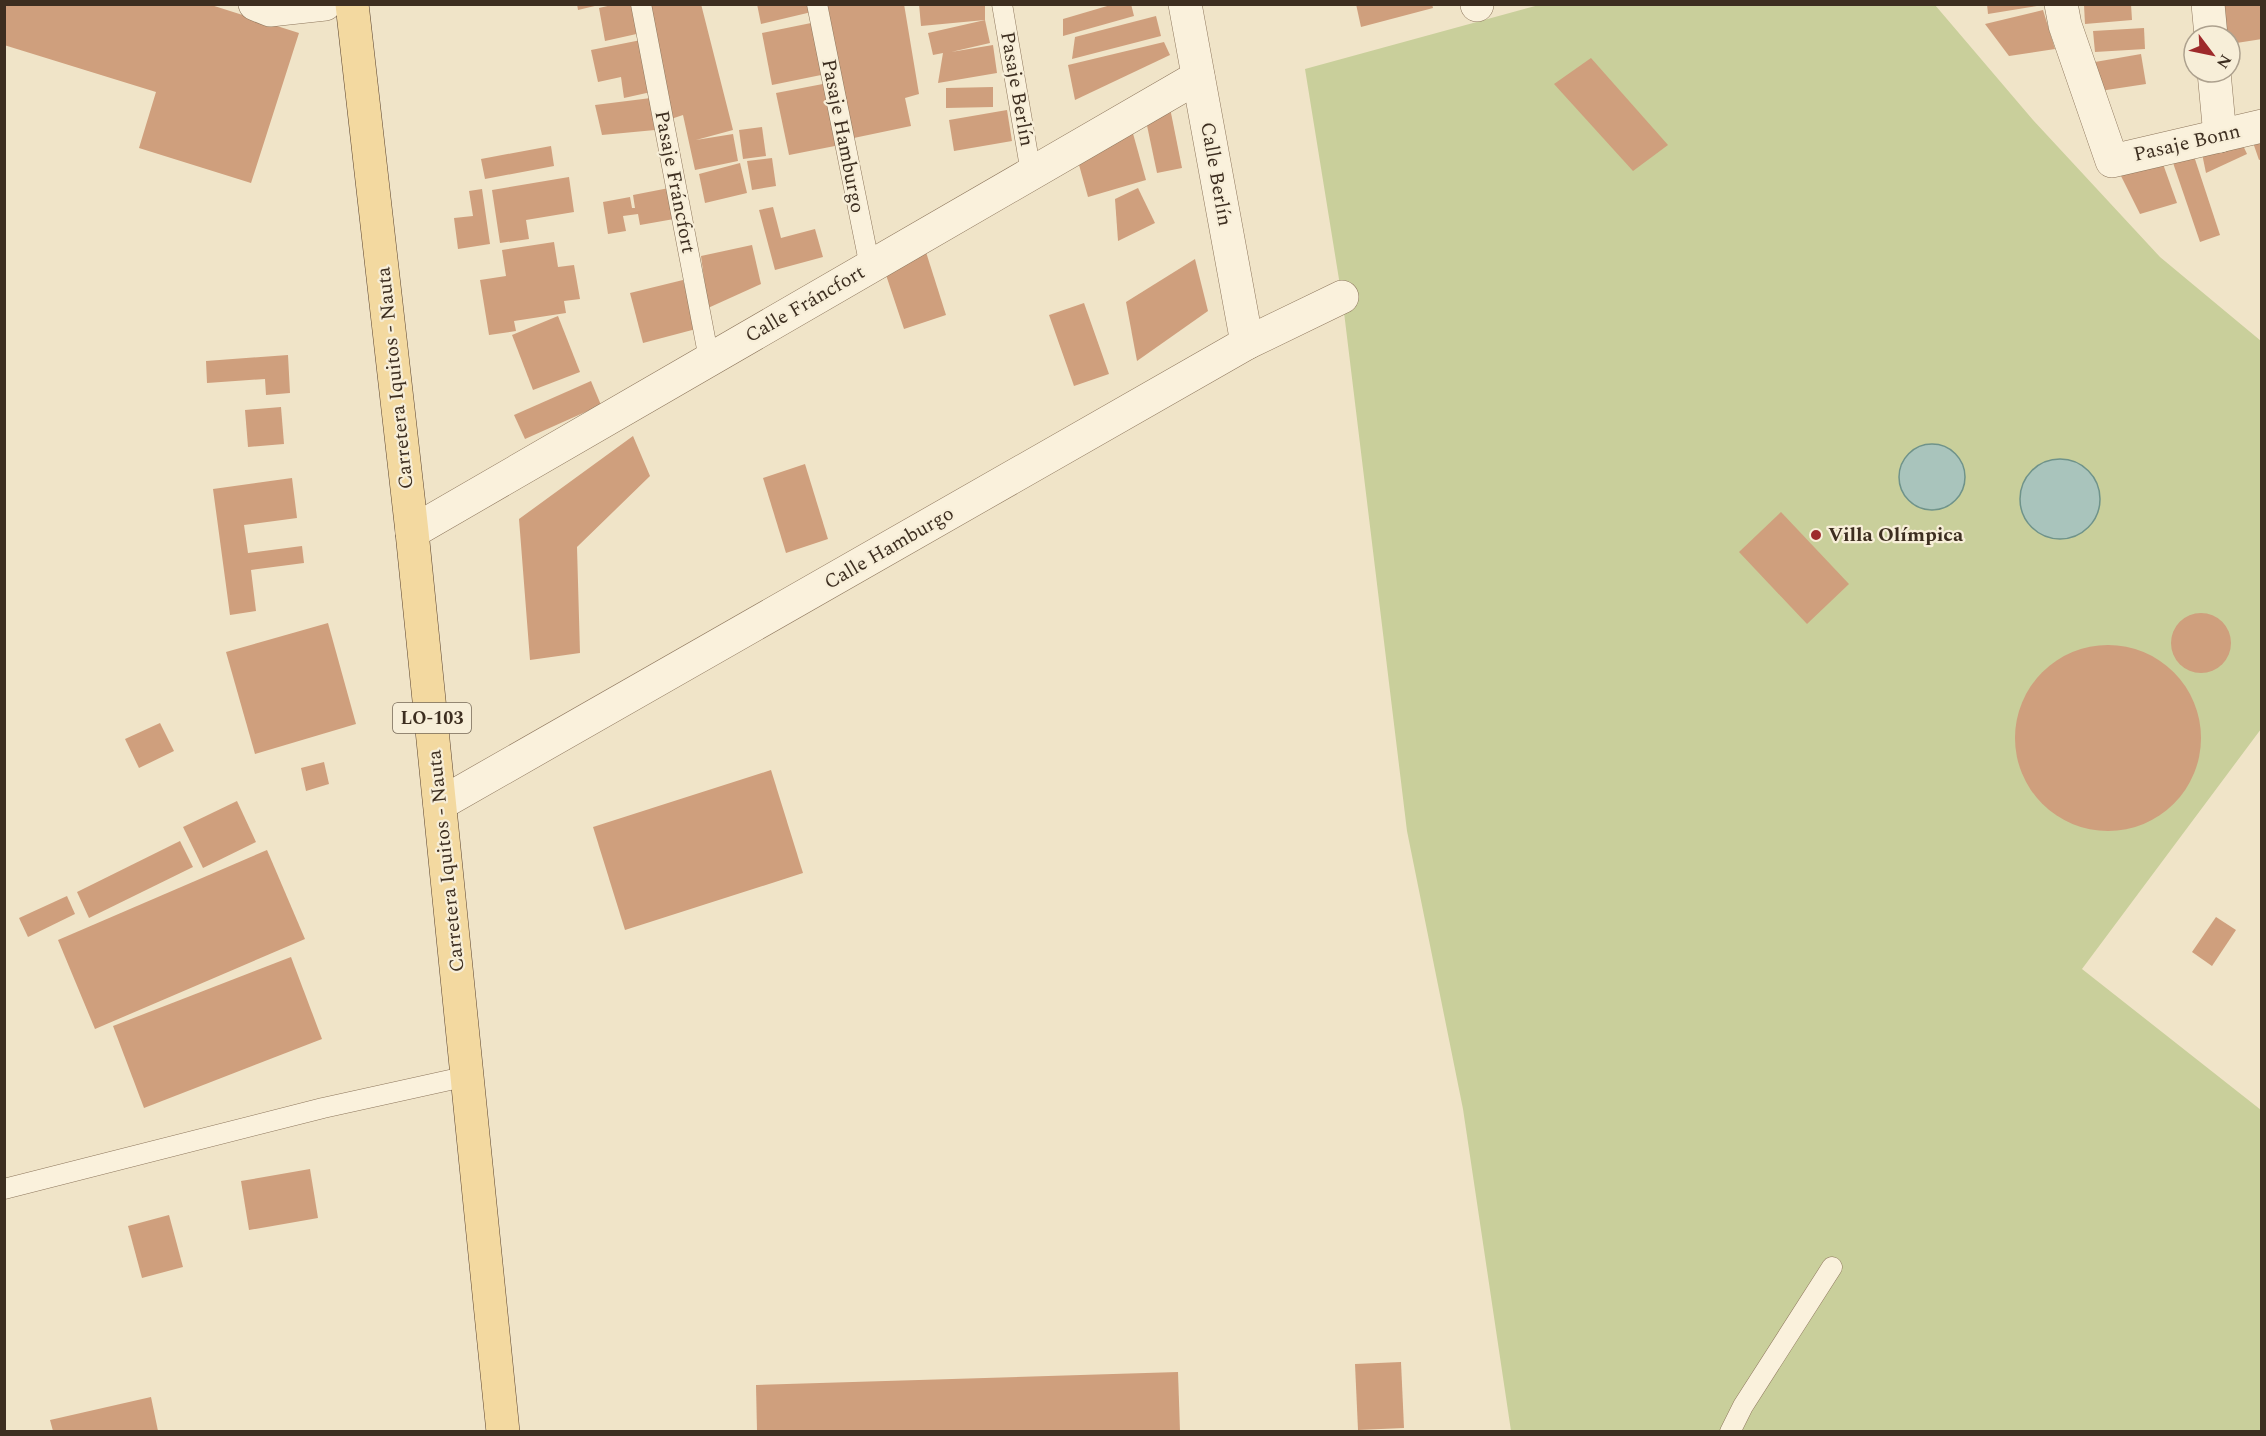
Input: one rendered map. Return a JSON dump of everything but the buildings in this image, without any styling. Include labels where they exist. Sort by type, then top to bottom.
[{"type":"main road","name":"Carretera Iquitos - Nauta","points":[[352,4],[412,532],[503,1431]]},
{"type":"street","points":[[255,4],[270,10],[325,4]]},
{"type":"street","name":"Calle Berlín","points":[[1185,4],[1247,343]]},
{"type":"street","name":"Pasaje Bonn","points":[[2061,4],[2065,25],[2112,161],[2262,126]]},
{"type":"street","points":[[2208,4],[2210,24]]},
{"type":"street","name":"Calle Fráncfort","points":[[412,532],[1198,77]]},
{"type":"street","points":[[2215,84],[2220,136]]},
{"type":"street","name":"Calle Hamburgo","points":[[440,804],[1247,343],[1342,297]]},
{"type":"lane","name":"Pasaje Fráncfort","points":[[641,4],[709,359]]},
{"type":"lane","name":"Pasaje Hamburgo","points":[[817,4],[870,267]]},
{"type":"lane","name":"Pasaje Berlín","points":[[1002,4],[1031,173]]},
{"type":"lane","points":[[4,1189],[323,1108],[468,1076]]},
{"type":"lane","points":[[1730,1431],[1743,1406],[1832,1267]]},
{"type":"green space","name":"Villa Olímpica","points":[[1539,5],[1935,5],[2033,120],[2160,257],[2261,341],[2261,729],[2082,969],[2261,1110],[2261,1431],[1511,1431],[1463,1109],[1407,831],[1343,304],[1305,69]]},
{"type":"water","points":[[1932,444],[1945,447],[1955,454],[1962,464],[1965,477],[1962,490],[1955,500],[1945,507],[1932,510],[1919,507],[1909,500],[1902,490],[1899,477],[1902,464],[1909,454],[1919,447]]},
{"type":"water","points":[[2060,459],[2075,462],[2088,471],[2097,484],[2100,499],[2097,514],[2088,527],[2075,536],[2060,539],[2045,536],[2032,527],[2023,514],[2020,499],[2023,484],[2032,471],[2045,462]]},
{"type":"place","name":"Villa Olímpica","points":[[1816,535]]}]
